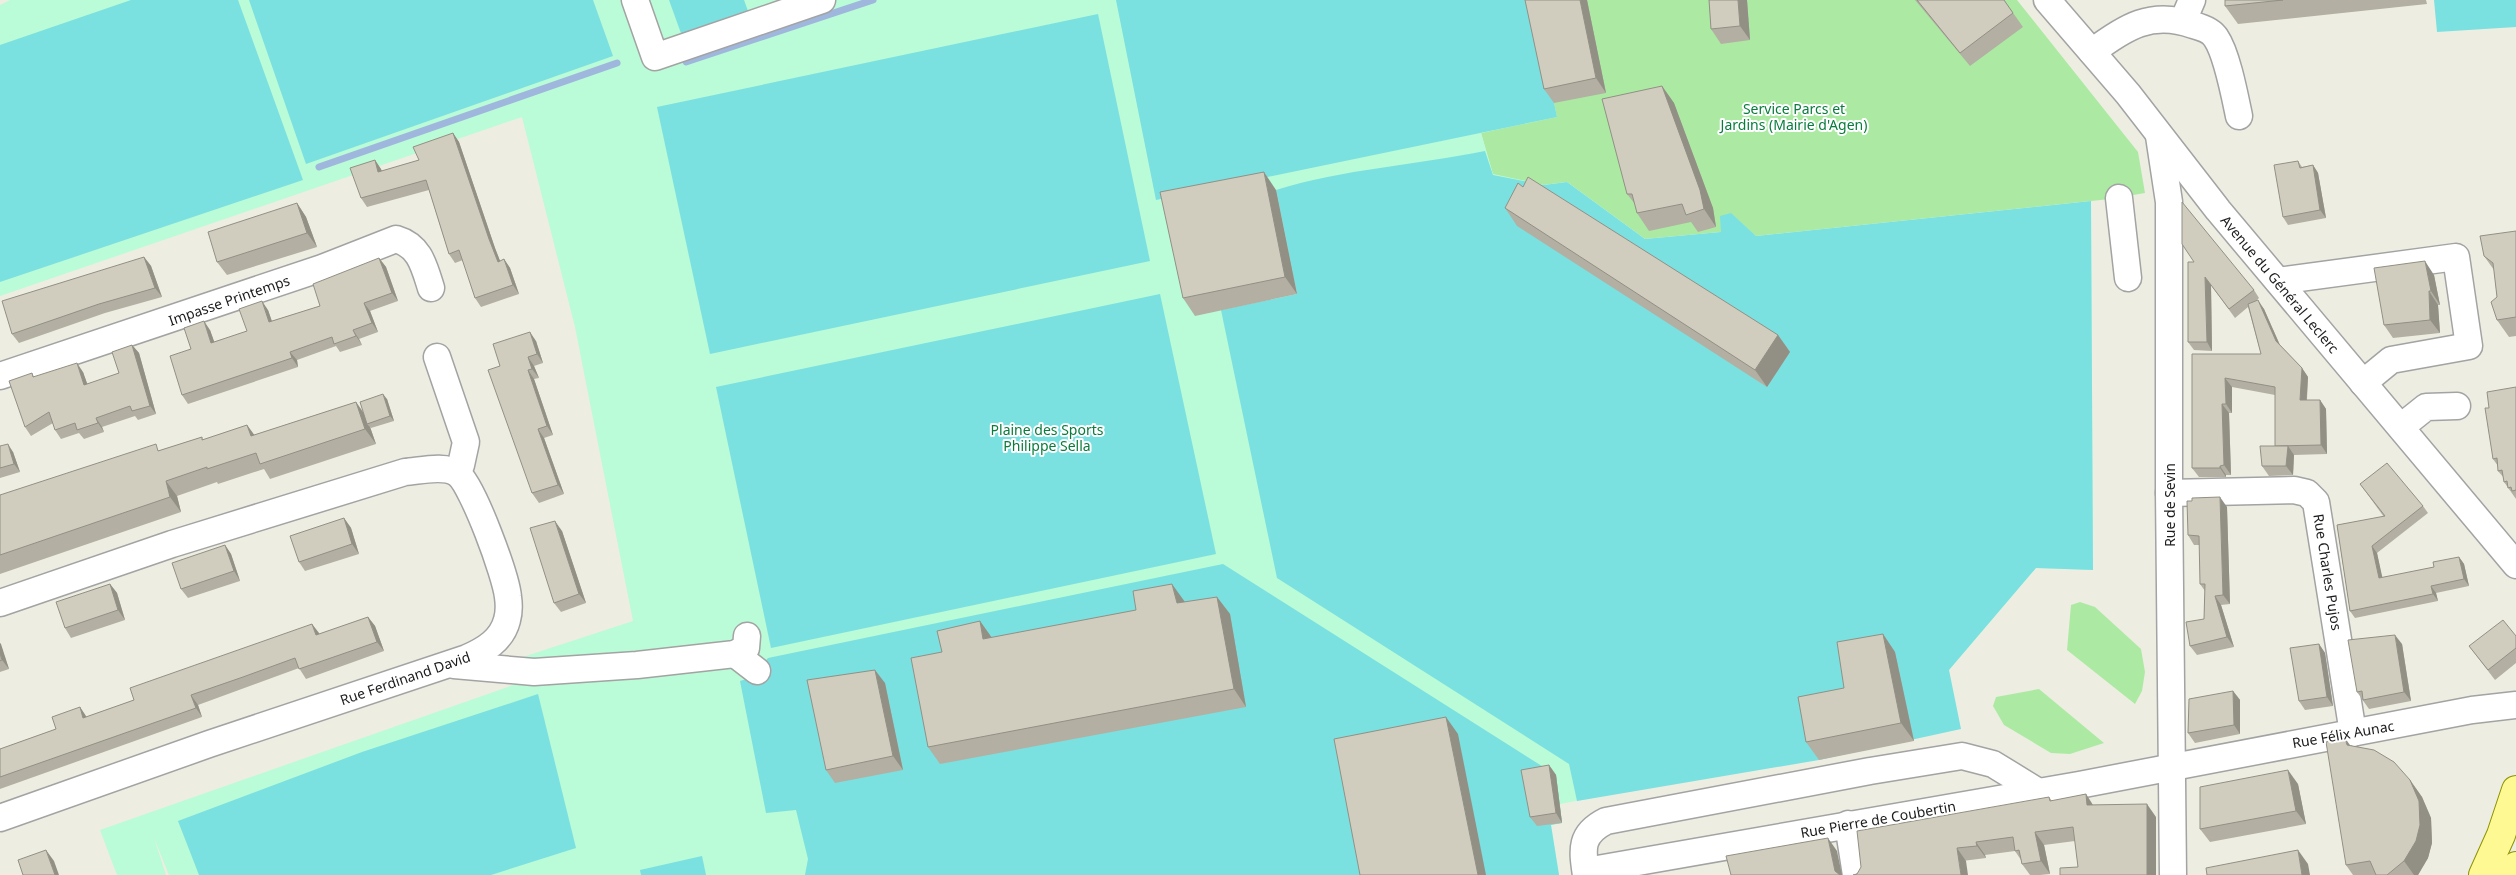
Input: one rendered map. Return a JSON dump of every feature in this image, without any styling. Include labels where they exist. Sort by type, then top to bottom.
[{"type":"main road","points":[[2484,875],[2501,835],[2516,790]]},
{"type":"main road","points":[[2512,875],[2516,866]]},
{"type":"street","points":[[635,0],[655,57],[822,0]]},
{"type":"street","name":"Avenue du Général Leclerc","points":[[2047,0],[2128,94],[2278,281],[2516,565]]},
{"type":"street","points":[[2092,52],[2152,9],[2188,10],[2202,28],[2216,38],[2233,86],[2239,116]]},
{"type":"street","name":"Rue de Sevin","points":[[2160,136],[2169,202],[2168,493],[2172,875]]},
{"type":"street","points":[[2119,198],[2128,278]]},
{"type":"street","name":"Impasse Printemps","points":[[0,376],[322,268],[396,239],[411,246],[420,257],[431,288]]},
{"type":"street","points":[[2278,281],[2456,257],[2468,346],[2391,360],[2363,383]]},
{"type":"street","points":[[0,603],[172,544],[405,472],[439,469],[457,473],[461,465],[466,442],[437,357]]},
{"type":"street","points":[[2400,427],[2426,407],[2456,406]]},
{"type":"street","name":"Rue Ferdinand David","points":[[0,818],[459,654],[493,644],[499,637],[507,620],[508,596],[498,561],[468,486],[457,473]]},
{"type":"street","name":"Rue Charles Pujos","points":[[2168,493],[2294,490],[2307,493],[2316,502],[2353,733]]},
{"type":"street","points":[[459,654],[534,672],[637,665],[741,645],[757,671]]},
{"type":"street","name":"Rue Félix Aunac","points":[[2171,767],[2497,705],[2516,705]]},
{"type":"street","points":[[1586,873],[1584,859],[1586,839],[1593,828],[1606,821],[1870,771],[1962,756],[1993,764],[2037,791]]},
{"type":"street","name":"Rue Pierre de Coubertin","points":[[1586,873],[2171,767]]},
{"type":"street","points":[[1840,826],[1841,875]]},
{"type":"street","points":[[1840,826],[1856,875]]},
{"type":"green space","name":"Plaine des Sports Philippe Sella","points":[[10,0],[1532,0],[1557,117],[1481,133],[1493,174],[1544,185],[1567,182],[1645,239],[1721,232],[1731,214],[1756,236],[2091,201],[2093,570],[2036,568],[1949,670],[1808,757],[1560,804],[1562,823],[1551,825],[1559,875],[169,875],[154,838],[166,875],[117,875],[100,830],[519,683],[520,658],[633,621],[575,327],[522,117],[0,296],[0,5]]},
{"type":"green space","points":[[131,0],[238,0],[303,180],[0,282],[0,45]]},
{"type":"green space","points":[[249,0],[593,0],[613,56],[306,164]]},
{"type":"green space","points":[[669,0],[744,0],[748,11],[682,36]]},
{"type":"green space","points":[[1116,0],[1532,0],[1557,117],[1156,200]]},
{"type":"green space","name":"Service Parcs et Jardins (Mairie d'Agen)","points":[[1532,0],[2017,0],[2138,152],[2145,193],[2110,199],[1756,236],[1721,232],[1645,239],[1567,182],[1544,185],[1493,175],[1481,133],[1556,116]]},
{"type":"green space","points":[[2434,0],[2516,0],[2516,27],[2437,32]]},
{"type":"green space","points":[[1098,14],[1150,261],[710,354],[657,107]]},
{"type":"green space","points":[[1485,151],[1493,175],[1544,185],[1567,182],[1645,239],[1721,232],[1720,216],[1731,213],[1756,236],[2091,201],[2093,570],[2036,568],[1949,670],[1961,729],[1819,760],[1577,801],[1569,764],[1277,578],[1221,310],[1297,294],[1276,190],[1354,172]]},
{"type":"green space","points":[[1160,294],[1216,554],[771,648],[716,387]]},
{"type":"green space","points":[[1223,564],[1556,775],[1562,823],[1551,825],[1559,875],[805,875],[808,859],[796,810],[766,813],[740,681],[750,678],[768,658]]},
{"type":"green space","points":[[2080,602],[2095,607],[2141,649],[2145,672],[2142,691],[2135,704],[2067,650],[2071,605]]},
{"type":"green space","points":[[2039,689],[2104,743],[2070,754],[2051,753],[2004,725],[1993,706],[1996,697]]},
{"type":"green space","points":[[538,694],[576,848],[491,875],[199,875],[178,821],[362,752]]},
{"type":"green space","points":[[702,856],[706,875],[641,875],[640,870]]},
{"type":"building","points":[[1525,0],[1580,0],[1596,78],[1544,89]]},
{"type":"building","points":[[1709,0],[1738,0],[1740,26],[1711,29]]},
{"type":"building","points":[[1917,0],[2004,0],[2013,13],[1960,53]]},
{"type":"building","points":[[2225,0],[2283,0],[2225,6]]},
{"type":"building","points":[[1662,86],[1700,190],[1704,209],[1686,215],[1682,204],[1637,213],[1632,194],[1627,194],[1602,99]]},
{"type":"building","points":[[453,133],[498,262],[504,259],[513,285],[475,298],[459,250],[449,254],[426,180],[361,198],[350,168],[375,160],[378,172],[419,160],[413,147]]},
{"type":"building","points":[[2298,161],[2300,168],[2313,165],[2320,210],[2283,217],[2274,165]]},
{"type":"building","points":[[1264,172],[1285,277],[1183,298],[1160,192]]},
{"type":"building","points":[[1528,177],[1778,335],[1755,370],[1505,208],[1518,183],[1523,187]]},
{"type":"building","points":[[2182,202],[2254,290],[2229,309],[2205,277],[2207,342],[2188,342],[2188,262],[2194,262],[2182,244]]},
{"type":"building","points":[[297,203],[307,233],[217,262],[208,232]]},
{"type":"building","points":[[2516,231],[2516,317],[2497,320],[2491,302],[2497,297],[2493,263],[2484,256],[2480,236]]},
{"type":"building","points":[[144,257],[155,288],[99,304],[12,334],[2,301]]},
{"type":"building","points":[[379,258],[392,293],[364,303],[372,323],[353,330],[356,336],[334,344],[332,337],[290,352],[292,358],[182,395],[170,356],[191,349],[184,328],[204,321],[211,343],[247,331],[239,309],[262,301],[269,322],[320,306],[313,284]]},
{"type":"building","points":[[2425,261],[2431,291],[2429,291],[2430,320],[2384,325],[2374,268]]},
{"type":"building","points":[[2258,300],[2276,341],[2302,368],[2300,400],[2320,400],[2321,445],[2275,446],[2275,387],[2225,378],[2226,404],[2222,404],[2224,465],[2220,466],[2220,468],[2192,468],[2192,354],[2261,354],[2248,304]]},
{"type":"building","points":[[530,332],[537,354],[528,357],[532,369],[528,370],[547,426],[538,429],[558,485],[532,493],[488,370],[500,366],[493,344]]},
{"type":"building","points":[[132,345],[150,406],[132,411],[130,406],[96,418],[98,423],[77,430],[75,423],[55,430],[49,412],[25,427],[9,381],[32,373],[33,377],[77,363],[84,385],[119,373],[112,352]]},
{"type":"building","points":[[2516,387],[2516,490],[2512,491],[2511,487],[2508,488],[2507,481],[2504,482],[2502,470],[2498,471],[2497,458],[2493,459],[2485,408],[2489,408],[2487,392]]},
{"type":"building","points":[[383,394],[390,416],[367,424],[360,402]]},
{"type":"building","points":[[356,402],[365,429],[260,464],[256,453],[166,481],[170,497],[0,555],[0,495],[156,444],[158,451],[202,437],[202,440],[247,425],[251,436]]},
{"type":"building","points":[[8,444],[14,464],[0,468],[0,446]]},
{"type":"building","points":[[2260,446],[2288,446],[2286,466],[2262,466]]},
{"type":"building","points":[[2387,463],[2423,506],[2372,546],[2379,578],[2434,567],[2433,562],[2459,557],[2464,579],[2431,586],[2433,594],[2350,611],[2337,525],[2385,516],[2360,484]]},
{"type":"building","points":[[2220,497],[2223,595],[2215,596],[2227,637],[2190,646],[2186,622],[2204,619],[2205,584],[2200,584],[2199,536],[2188,535],[2187,501],[2192,501],[2192,498]]},
{"type":"building","points":[[344,518],[352,544],[299,562],[290,536]]},
{"type":"building","points":[[555,521],[579,594],[554,603],[530,528]]},
{"type":"building","points":[[225,545],[234,571],[181,589],[172,563]]},
{"type":"building","points":[[110,584],[118,610],[65,628],[56,602]]},
{"type":"building","points":[[1172,584],[1177,603],[1217,597],[1234,689],[928,747],[911,658],[942,652],[937,631],[980,621],[983,639],[1136,610],[1133,591]]},
{"type":"building","points":[[368,617],[377,642],[299,669],[295,658],[191,695],[196,708],[0,777],[0,749],[56,729],[52,717],[80,707],[83,718],[134,700],[130,688],[312,624],[316,635]]},
{"type":"building","points":[[2503,620],[2516,636],[2516,648],[2488,670],[2469,646]]},
{"type":"building","points":[[1883,634],[1901,723],[1806,742],[1798,697],[1844,688],[1837,642]]},
{"type":"building","points":[[2395,635],[2404,692],[2363,700],[2362,691],[2357,692],[2348,640]]},
{"type":"building","points":[[2319,644],[2327,697],[2299,701],[2290,648]]},
{"type":"building","points":[[875,670],[893,756],[826,770],[807,680]]},
{"type":"building","points":[[2233,691],[2234,725],[2188,733],[2189,699]]},
{"type":"building","points":[[1446,717],[1478,875],[1360,875],[1334,739]]},
{"type":"building","points":[[2345,738],[2347,745],[2374,750],[2394,762],[2410,780],[2419,801],[2420,825],[2416,841],[2404,861],[2387,875],[2376,875],[2370,861],[2346,865],[2326,742]]},
{"type":"building","points":[[1549,765],[1556,813],[1530,817],[1521,770]]},
{"type":"building","points":[[2288,770],[2296,811],[2200,829],[2200,787]]},
{"type":"building","points":[[2086,794],[2087,805],[2147,804],[2147,875],[2060,875],[2060,868],[2078,867],[2073,827],[2035,832],[2041,861],[2022,864],[2019,850],[2015,851],[2013,837],[1976,842],[1977,846],[1957,848],[1961,875],[1853,875],[1857,874],[1861,867],[1857,831],[2049,797],[2050,801]]},
{"type":"building","points":[[1828,838],[1835,871],[1840,875],[1731,875],[1726,856]]},
{"type":"building","points":[[46,850],[55,875],[23,875],[18,860]]},
{"type":"building","points":[[2298,850],[2302,875],[2207,875],[2206,868]]},
{"type":"waterway","points":[[686,62],[873,0]]},
{"type":"waterway","points":[[319,167],[617,63]]}]
